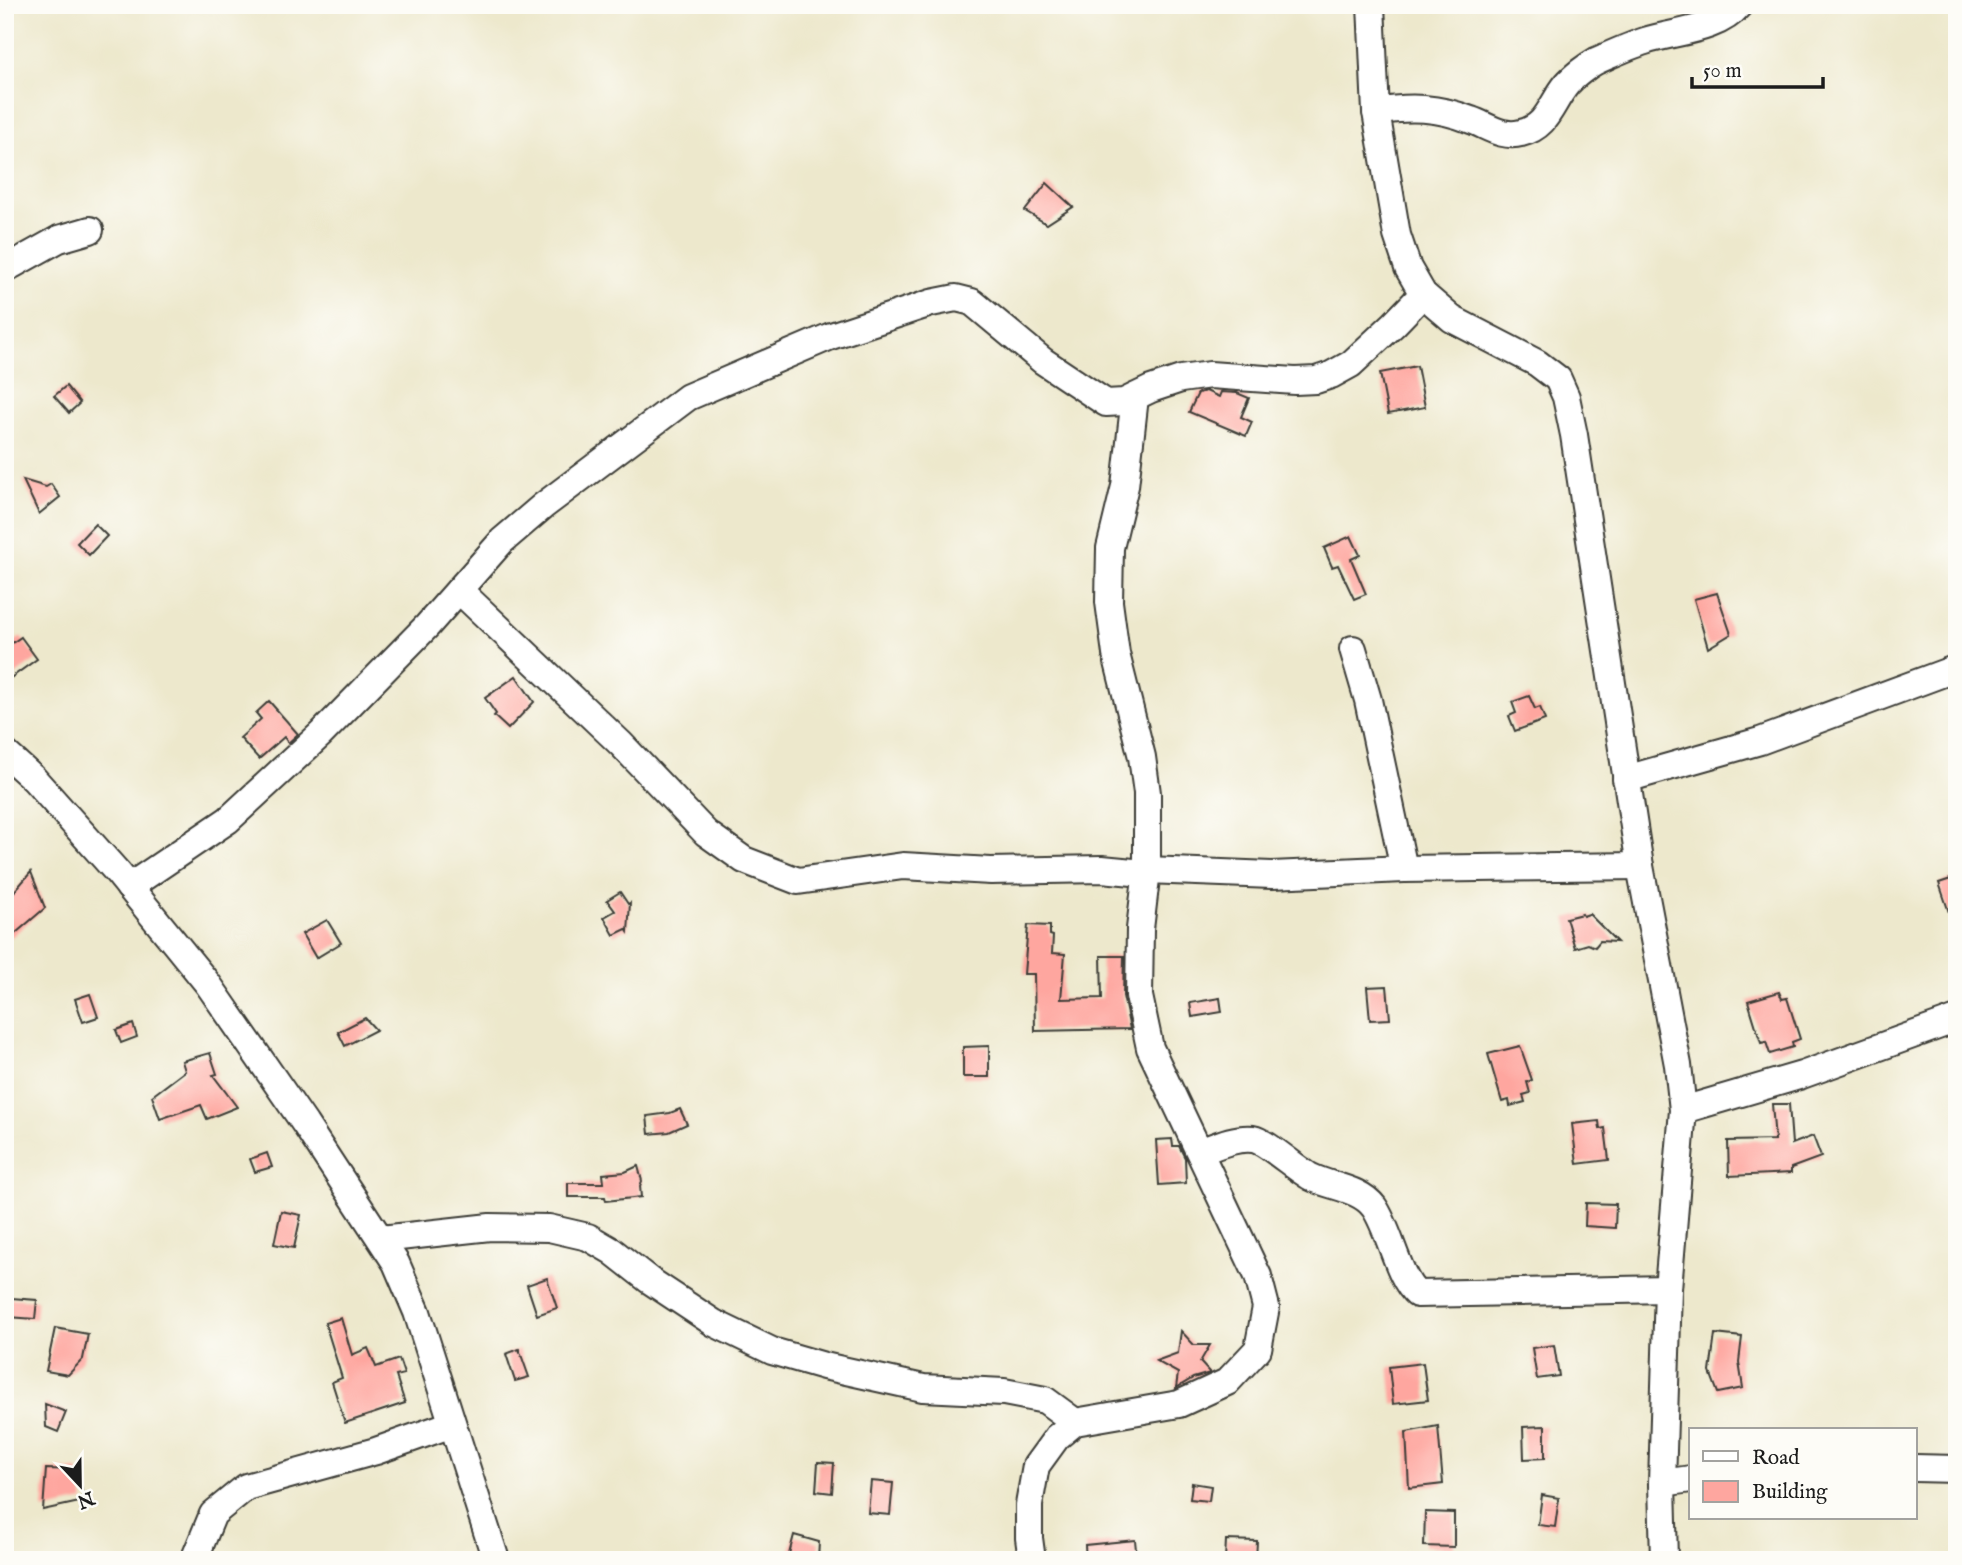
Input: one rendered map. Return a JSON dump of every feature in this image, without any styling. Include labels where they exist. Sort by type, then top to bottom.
[{"type":"street","points":[[1371,5],[1376,112],[1397,235],[1408,268],[1423,294],[1452,319],[1536,363],[1558,379],[1574,435],[1640,866],[1678,1065],[1683,1110],[1668,1289],[1662,1483],[1664,1560]]},
{"type":"street","points":[[1376,112],[1404,107],[1439,111],[1470,119],[1502,134],[1519,134],[1533,129],[1546,119],[1567,85],[1594,62],[1645,41],[1722,19],[1739,5]]},
{"type":"street","points":[[5,269],[59,239],[90,230]]},
{"type":"street","points":[[129,887],[228,820],[278,776],[427,626],[502,541],[543,506],[688,397],[831,336],[931,303],[956,298],[972,302],[1043,361],[1106,403],[1124,402],[1150,389],[1181,379],[1210,375],[1315,380],[1351,364],[1423,294]]},
{"type":"street","points":[[1032,1560],[1029,1505],[1035,1466],[1057,1437],[1075,1422],[1179,1404],[1227,1382],[1258,1349],[1266,1307],[1258,1276],[1150,1048],[1139,996],[1140,929],[1147,870],[1147,793],[1142,757],[1116,654],[1109,601],[1110,548],[1125,485],[1135,397]]},
{"type":"street","points":[[459,590],[621,744],[706,833],[744,860],[798,880],[903,866],[991,871],[1102,869],[1272,875],[1404,869],[1640,866]]},
{"type":"street","points":[[1353,649],[1368,700],[1404,869]]},
{"type":"street","points":[[1626,779],[1760,741],[1957,668]]},
{"type":"street","points":[[5,753],[34,779],[129,887],[208,984],[305,1124],[396,1263],[417,1312],[496,1560]]},
{"type":"street","points":[[1683,1110],[1802,1075],[1957,1019]]},
{"type":"street","points":[[1200,1152],[1227,1142],[1251,1139],[1260,1141],[1296,1169],[1322,1182],[1356,1193],[1373,1205],[1407,1282],[1417,1294],[1668,1289]]},
{"type":"street","points":[[381,1239],[490,1227],[550,1228],[587,1237],[612,1251],[649,1280],[714,1323],[772,1351],[824,1366],[923,1388],[1004,1392],[1045,1400],[1075,1422]]},
{"type":"street","points":[[194,1560],[213,1514],[246,1487],[376,1451],[452,1424]]},
{"type":"street","points":[[1916,1468],[1957,1469]]},
{"type":"street","points":[[1662,1483],[1689,1479]]},
{"type":"building","points":[[1047,183],[1073,207],[1047,224],[1025,211]]},
{"type":"building","points":[[1417,366],[1425,407],[1388,414],[1380,373]]},
{"type":"building","points":[[66,386],[80,403],[69,413],[54,396]]},
{"type":"building","points":[[1206,391],[1219,397],[1221,392],[1237,393],[1249,398],[1241,417],[1252,422],[1246,436],[1189,412],[1198,393]]},
{"type":"building","points":[[23,480],[46,487],[51,484],[60,497],[39,514]]},
{"type":"building","points":[[95,524],[107,536],[89,555],[77,543]]},
{"type":"building","points":[[1351,536],[1360,555],[1351,559],[1366,594],[1354,599],[1338,565],[1332,567],[1324,548]]},
{"type":"building","points":[[1717,593],[1731,634],[1708,648],[1694,599]]},
{"type":"building","points":[[21,637],[37,659],[5,682],[5,648]]},
{"type":"building","points":[[516,676],[534,702],[508,729],[494,716],[496,714],[485,698]]},
{"type":"building","points":[[1529,696],[1535,709],[1540,707],[1545,720],[1515,731],[1509,716],[1516,713],[1512,702]]},
{"type":"building","points":[[269,701],[298,734],[288,743],[284,737],[259,759],[240,738],[261,719],[256,713]]},
{"type":"building","points":[[31,872],[45,908],[10,938],[5,926],[5,902]]},
{"type":"building","points":[[1957,877],[1957,927],[1954,927],[1939,883]]},
{"type":"building","points":[[620,892],[628,904],[630,903],[628,932],[626,929],[614,935],[604,917],[615,911],[607,900]]},
{"type":"building","points":[[1589,914],[1617,942],[1600,941],[1595,947],[1588,944],[1575,948],[1566,918]]},
{"type":"building","points":[[327,920],[341,943],[316,958],[302,934]]},
{"type":"building","points":[[1028,925],[1050,926],[1050,935],[1053,936],[1052,953],[1065,954],[1061,999],[1102,998],[1101,956],[1124,956],[1123,996],[1130,1029],[1035,1031],[1034,974],[1024,974]]},
{"type":"building","points":[[1387,986],[1390,1019],[1370,1020],[1367,987]]},
{"type":"building","points":[[1779,992],[1782,999],[1787,998],[1800,1039],[1792,1042],[1793,1047],[1770,1054],[1766,1042],[1761,1043],[1748,1001]]},
{"type":"building","points":[[90,994],[98,1017],[83,1022],[75,999]]},
{"type":"building","points":[[1220,998],[1222,1012],[1192,1017],[1190,1003]]},
{"type":"building","points":[[365,1018],[376,1030],[345,1046],[338,1032]]},
{"type":"building","points":[[133,1024],[137,1037],[121,1043],[116,1030]]},
{"type":"building","points":[[989,1046],[989,1077],[963,1077],[963,1047]]},
{"type":"building","points":[[1520,1046],[1532,1080],[1527,1082],[1530,1093],[1523,1095],[1525,1102],[1510,1106],[1509,1100],[1502,1102],[1488,1054]]},
{"type":"building","points":[[210,1053],[217,1074],[213,1075],[237,1107],[207,1119],[201,1105],[160,1119],[152,1096],[185,1071],[182,1061]]},
{"type":"building","points":[[1772,1104],[1789,1104],[1792,1144],[1813,1136],[1821,1157],[1791,1168],[1791,1173],[1729,1176],[1728,1141],[1775,1140]]},
{"type":"building","points":[[680,1109],[687,1124],[669,1132],[649,1134],[647,1116]]},
{"type":"building","points":[[1599,1121],[1600,1129],[1605,1128],[1609,1160],[1577,1164],[1572,1124]]},
{"type":"building","points":[[1172,1139],[1173,1146],[1179,1146],[1185,1158],[1186,1183],[1159,1185],[1156,1140]]},
{"type":"building","points":[[267,1153],[272,1167],[255,1172],[250,1159]]},
{"type":"building","points":[[638,1166],[642,1181],[641,1197],[606,1201],[605,1197],[568,1197],[568,1183],[604,1183],[603,1174],[625,1172]]},
{"type":"building","points":[[1586,1203],[1616,1204],[1615,1228],[1585,1226]]},
{"type":"building","points":[[281,1211],[301,1215],[294,1248],[274,1244]]},
{"type":"building","points":[[547,1278],[557,1308],[537,1315],[527,1285]]},
{"type":"building","points":[[11,1298],[37,1300],[35,1319],[9,1317]]},
{"type":"building","points":[[341,1318],[352,1355],[368,1348],[376,1367],[399,1359],[404,1374],[396,1376],[405,1403],[345,1423],[332,1382],[342,1378],[325,1323]]},
{"type":"building","points":[[55,1328],[88,1334],[83,1359],[68,1375],[46,1371]]},
{"type":"building","points":[[1181,1331],[1194,1345],[1210,1345],[1200,1362],[1210,1373],[1193,1378],[1176,1388],[1178,1373],[1156,1361],[1178,1353]]},
{"type":"building","points":[[1715,1334],[1742,1337],[1739,1362],[1743,1388],[1718,1393],[1710,1372]]},
{"type":"building","points":[[1554,1345],[1559,1376],[1537,1379],[1532,1348]]},
{"type":"building","points":[[519,1349],[529,1377],[515,1381],[506,1354]]},
{"type":"building","points":[[1423,1363],[1428,1400],[1393,1404],[1389,1367]]},
{"type":"building","points":[[45,1404],[66,1412],[58,1432],[46,1427]]},
{"type":"building","points":[[1438,1426],[1443,1484],[1409,1488],[1406,1432]]},
{"type":"building","points":[[1545,1426],[1545,1458],[1524,1459],[1523,1427]]},
{"type":"building","points":[[818,1462],[834,1463],[832,1493],[816,1491]]},
{"type":"building","points":[[46,1469],[78,1470],[84,1501],[43,1510]]},
{"type":"building","points":[[871,1481],[893,1483],[890,1515],[868,1513]]},
{"type":"building","points":[[1192,1483],[1211,1486],[1209,1501],[1190,1499]]},
{"type":"building","points":[[1542,1495],[1559,1498],[1555,1527],[1538,1525]]},
{"type":"building","points":[[1425,1512],[1454,1513],[1454,1547],[1424,1546]]},
{"type":"building","points":[[794,1535],[819,1542],[818,1560],[803,1560],[789,1554]]},
{"type":"building","points":[[1135,1540],[1137,1560],[1086,1560],[1085,1545]]},
{"type":"building","points":[[1226,1540],[1257,1541],[1256,1560],[1225,1560]]}]
